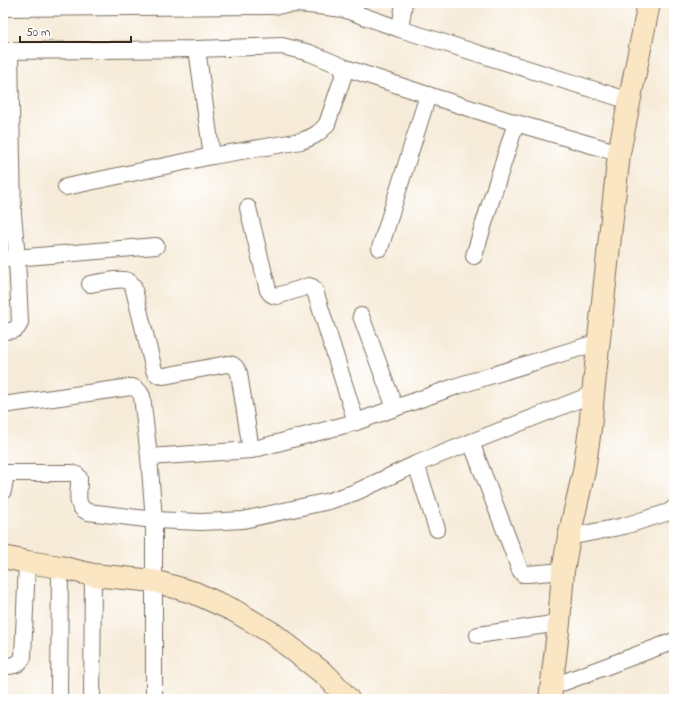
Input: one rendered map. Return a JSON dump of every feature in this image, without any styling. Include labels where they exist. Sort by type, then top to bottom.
[{"type":"street","points":[[400,29],[404,3]]},
{"type":"street","points":[[550,693],[559,623],[563,572],[569,537],[584,471],[590,429],[620,152],[649,3]]},
{"type":"street","points":[[3,8],[262,6],[298,4],[343,9],[400,29],[630,102]]},
{"type":"street","points":[[3,331],[16,330],[20,322],[10,259],[13,214],[6,51],[197,49],[282,46],[310,53],[346,68],[516,123],[620,152]]},
{"type":"street","points":[[197,49],[212,156]]},
{"type":"street","points":[[66,187],[212,156],[301,141],[312,137],[321,131],[327,124],[346,68]]},
{"type":"street","points":[[380,248],[428,95]]},
{"type":"street","points":[[474,256],[516,123]]},
{"type":"street","points":[[248,208],[270,293],[277,296],[309,286],[315,291],[356,422]]},
{"type":"street","points":[[10,259],[156,246]]},
{"type":"street","points":[[90,284],[120,280],[130,282],[156,374],[164,376],[233,364],[239,373],[251,450]]},
{"type":"street","points":[[361,316],[395,408]]},
{"type":"street","points":[[149,457],[251,450],[356,422],[457,386],[599,342]]},
{"type":"street","points":[[3,405],[131,387],[135,387],[139,390],[142,396],[154,520],[154,699]]},
{"type":"street","points":[[3,491],[5,473],[72,473],[77,475],[79,478],[80,506],[83,510],[88,512],[154,520],[201,522],[251,518],[329,501],[356,492],[416,464],[593,394]]},
{"type":"street","points":[[471,442],[520,570],[523,574],[563,572]]},
{"type":"street","points":[[416,464],[437,529]]},
{"type":"street","points":[[569,537],[624,526],[669,512],[674,508]]},
{"type":"street","points":[[3,557],[60,567],[93,575],[154,581],[195,593],[233,610],[272,633],[328,677],[348,699]]},
{"type":"street","points":[[3,666],[16,665],[22,661],[23,657],[27,562]]},
{"type":"street","points":[[59,699],[60,567]]},
{"type":"street","points":[[92,699],[93,575]]},
{"type":"street","points":[[478,635],[559,623]]},
{"type":"street","points":[[550,693],[674,641]]}]
